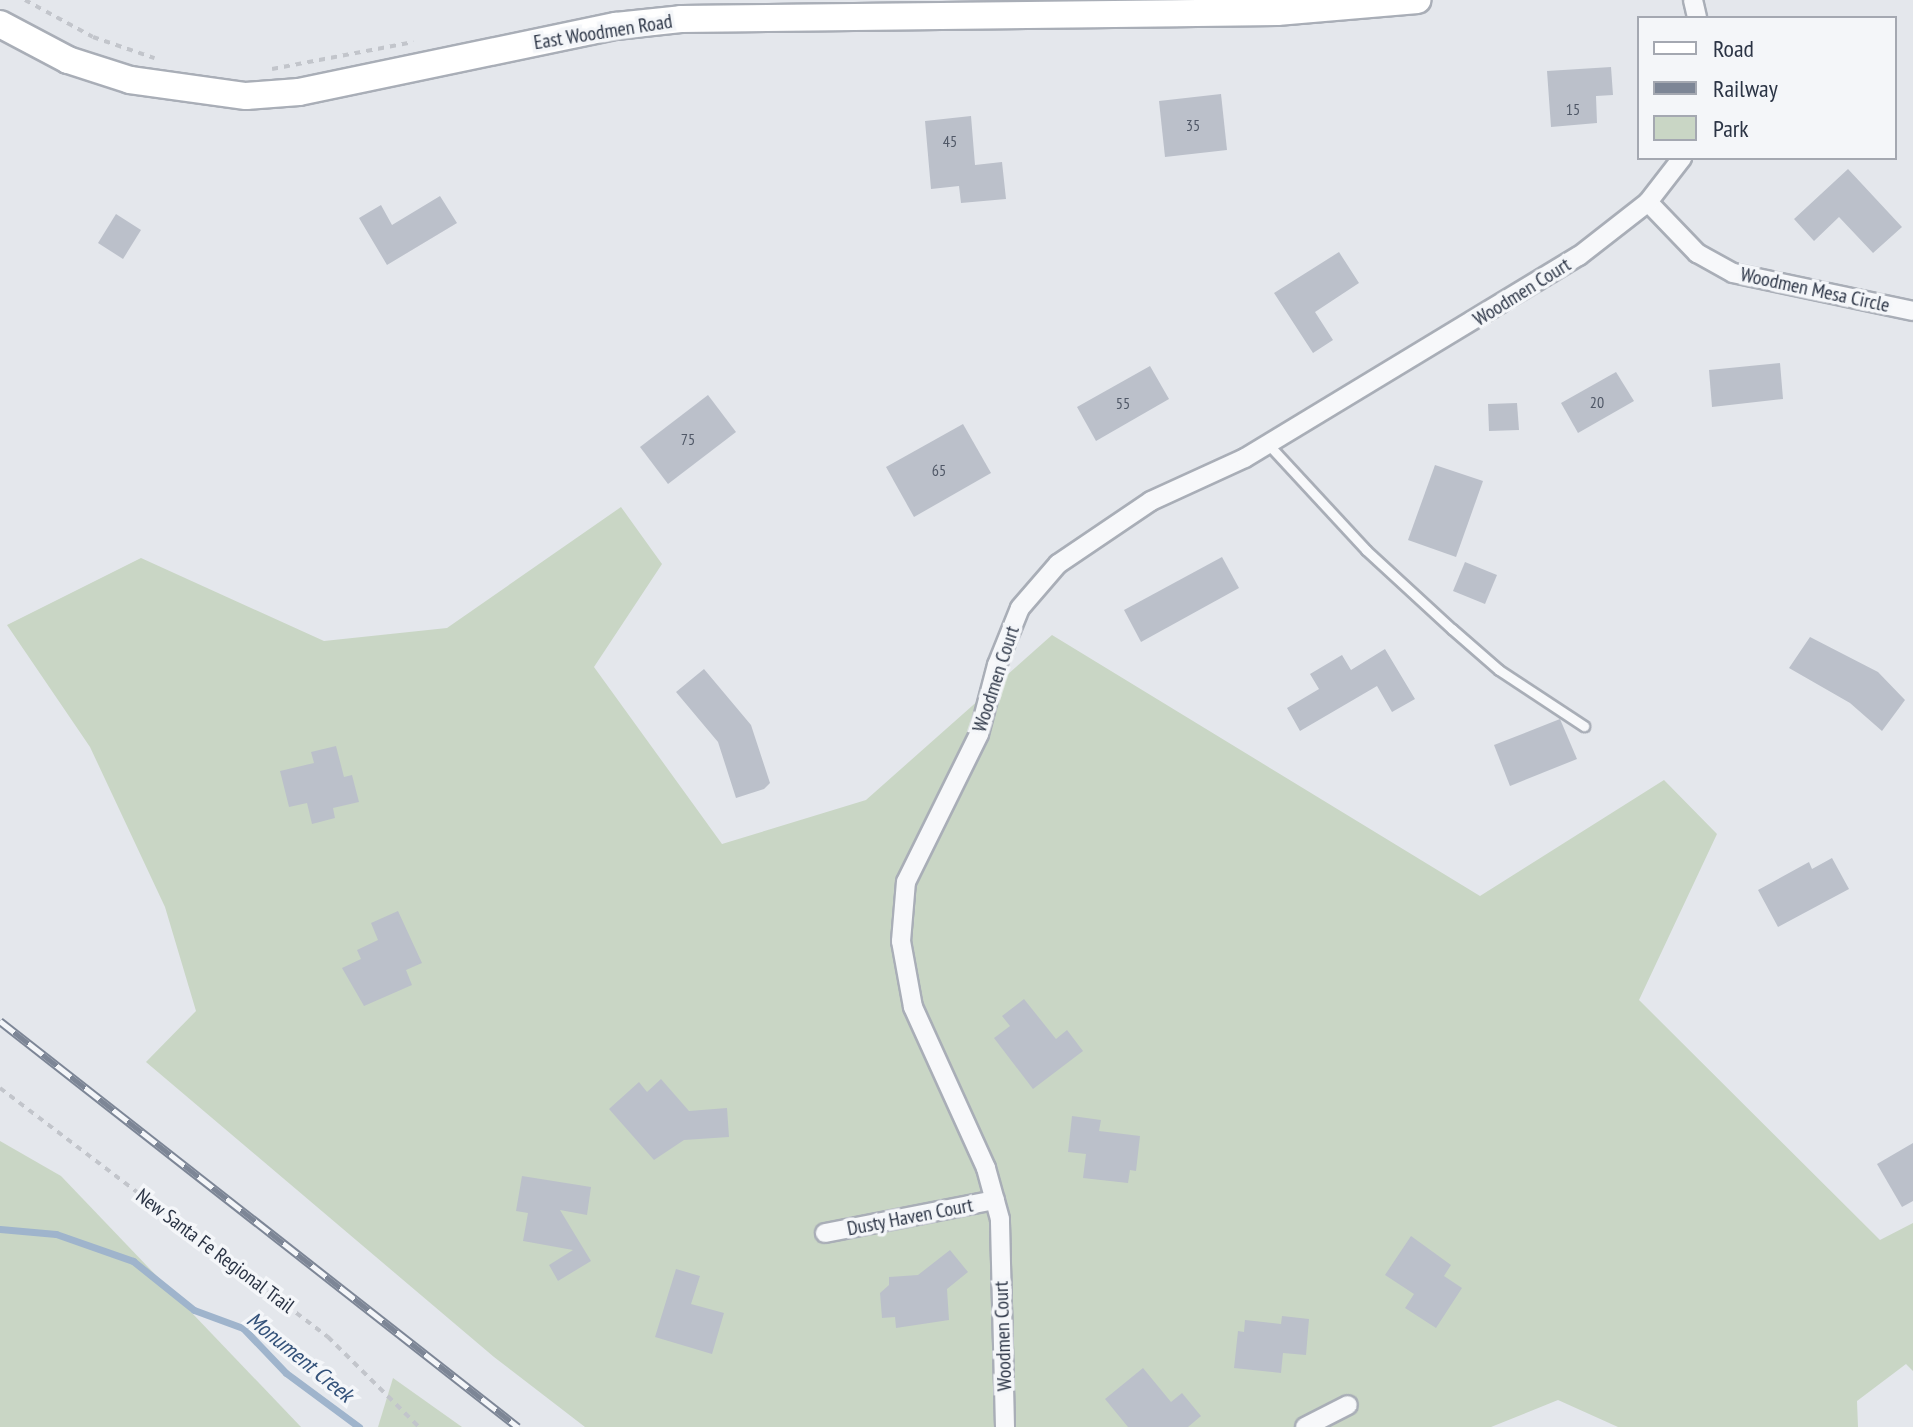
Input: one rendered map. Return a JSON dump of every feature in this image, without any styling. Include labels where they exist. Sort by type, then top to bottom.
[{"type":"main road","name":"East Woodmen Road","points":[[0,24],[68,60],[130,80],[246,96],[299,92],[616,26],[681,19],[1277,12],[1417,0]]},
{"type":"street","name":"Woodmen Court","points":[[1005,1427],[1000,1219],[943,1065],[913,1007],[901,941],[906,882],[979,734],[997,665],[1028,595],[1058,564],[1151,501],[1268,444],[1566,264],[1648,202],[1680,160]]},
{"type":"street","name":"Woodmen Mesa Circle","points":[[1648,202],[1715,265],[1759,281],[1913,311]]},
{"type":"street","name":"Dusty Haven Court","points":[[825,1233],[995,1200]]},
{"type":"street","points":[[1305,1427],[1348,1405]]},
{"type":"lane","points":[[1268,444],[1366,550],[1452,629],[1499,670],[1584,726]]},
{"type":"path","points":[[25,0],[93,37],[162,60]]},
{"type":"path","points":[[262,71],[415,41]]},
{"type":"path","name":"New Santa Fe Regional Trail","points":[[0,1088],[328,1337],[419,1427]]},
{"type":"green space","points":[[621,507],[662,564],[594,667],[722,844],[866,800],[1052,635],[1480,896],[1664,780],[1717,834],[1639,1000],[1880,1240],[1913,1223],[1913,1371],[1906,1364],[1857,1401],[1858,1427],[1618,1427],[1558,1400],[1491,1427],[585,1427],[494,1357],[146,1062],[196,1011],[165,907],[90,747],[7,625],[141,558],[324,641],[447,628]]},
{"type":"green space","points":[[0,1141],[61,1176],[301,1427],[0,1427]]},
{"type":"green space","points":[[393,1378],[462,1427],[378,1427]]},
{"type":"building","points":[[1611,67],[1613,95],[1596,96],[1597,123],[1551,127],[1547,71]]},
{"type":"building","points":[[1221,94],[1227,150],[1165,157],[1159,101]]},
{"type":"building","points":[[971,116],[975,165],[1002,162],[1006,199],[961,203],[959,186],[931,189],[925,121]]},
{"type":"building","points":[[1848,169],[1902,227],[1873,253],[1839,217],[1814,241],[1794,219]]},
{"type":"building","points":[[440,196],[457,223],[387,265],[359,218],[381,205],[392,225]]},
{"type":"building","points":[[116,214],[141,230],[123,259],[98,243]]},
{"type":"building","points":[[1339,252],[1359,283],[1315,312],[1333,340],[1313,353],[1274,293]]},
{"type":"building","points":[[1780,363],[1783,399],[1712,407],[1709,370]]},
{"type":"building","points":[[1150,366],[1169,399],[1096,441],[1077,407]]},
{"type":"building","points":[[1616,372],[1634,401],[1578,433],[1561,403]]},
{"type":"building","points":[[708,395],[736,432],[668,484],[640,447]]},
{"type":"building","points":[[1517,403],[1519,430],[1489,431],[1488,404]]},
{"type":"building","points":[[963,424],[991,473],[914,517],[886,467]]},
{"type":"building","points":[[1435,465],[1483,481],[1456,557],[1408,540]]},
{"type":"building","points":[[1222,557],[1239,588],[1141,642],[1124,610]]},
{"type":"building","points":[[1465,562],[1497,575],[1485,604],[1453,591]]},
{"type":"building","points":[[1810,637],[1878,672],[1905,700],[1882,731],[1850,703],[1789,668]]},
{"type":"building","points":[[1385,649],[1415,699],[1392,712],[1377,686],[1300,731],[1287,708],[1319,689],[1310,674],[1342,655],[1351,670]]},
{"type":"building","points":[[704,669],[751,725],[770,783],[764,789],[736,798],[718,742],[676,692]]},
{"type":"building","points":[[1560,719],[1577,759],[1510,786],[1494,745]]},
{"type":"building","points":[[336,746],[344,777],[352,775],[359,802],[333,808],[335,818],[312,824],[307,803],[289,807],[280,771],[314,763],[311,752]]},
{"type":"building","points":[[1832,858],[1849,889],[1778,927],[1758,890],[1809,862],[1812,869]]},
{"type":"building","points":[[398,911],[422,963],[406,970],[412,985],[364,1006],[342,968],[361,959],[357,950],[378,940],[371,923]]},
{"type":"building","points":[[1024,999],[1056,1039],[1067,1030],[1083,1051],[1033,1089],[994,1038],[1010,1026],[1002,1016]]},
{"type":"building","points":[[661,1079],[689,1111],[727,1108],[729,1137],[684,1140],[654,1160],[609,1109],[639,1082],[647,1092]]},
{"type":"building","points":[[1072,1116],[1101,1120],[1099,1131],[1140,1136],[1136,1171],[1130,1170],[1128,1183],[1083,1178],[1086,1154],[1068,1152]]},
{"type":"building","points":[[1913,1143],[1913,1201],[1902,1207],[1877,1164]]},
{"type":"building","points":[[522,1176],[591,1187],[587,1215],[560,1210],[591,1261],[558,1281],[549,1265],[573,1250],[523,1241],[528,1213],[516,1211]]},
{"type":"building","points":[[1411,1236],[1451,1265],[1444,1276],[1462,1288],[1436,1328],[1405,1308],[1414,1294],[1385,1275]]},
{"type":"building","points":[[950,1250],[968,1272],[947,1289],[949,1320],[896,1328],[895,1317],[882,1318],[880,1293],[889,1285],[889,1277],[918,1275]]},
{"type":"building","points":[[676,1269],[700,1276],[691,1304],[724,1313],[712,1354],[655,1337]]},
{"type":"building","points":[[1282,1316],[1309,1319],[1306,1355],[1283,1353],[1281,1373],[1234,1368],[1238,1331],[1244,1332],[1245,1320],[1281,1324]]},
{"type":"building","points":[[1143,1368],[1171,1402],[1182,1393],[1201,1416],[1188,1427],[1128,1427],[1105,1399]]},
{"type":"waterway","name":"Monument Creek","points":[[0,1229],[56,1234],[133,1261],[194,1310],[243,1328],[286,1373],[359,1427]]},
{"type":"railway","points":[[0,1021],[518,1427]]}]
